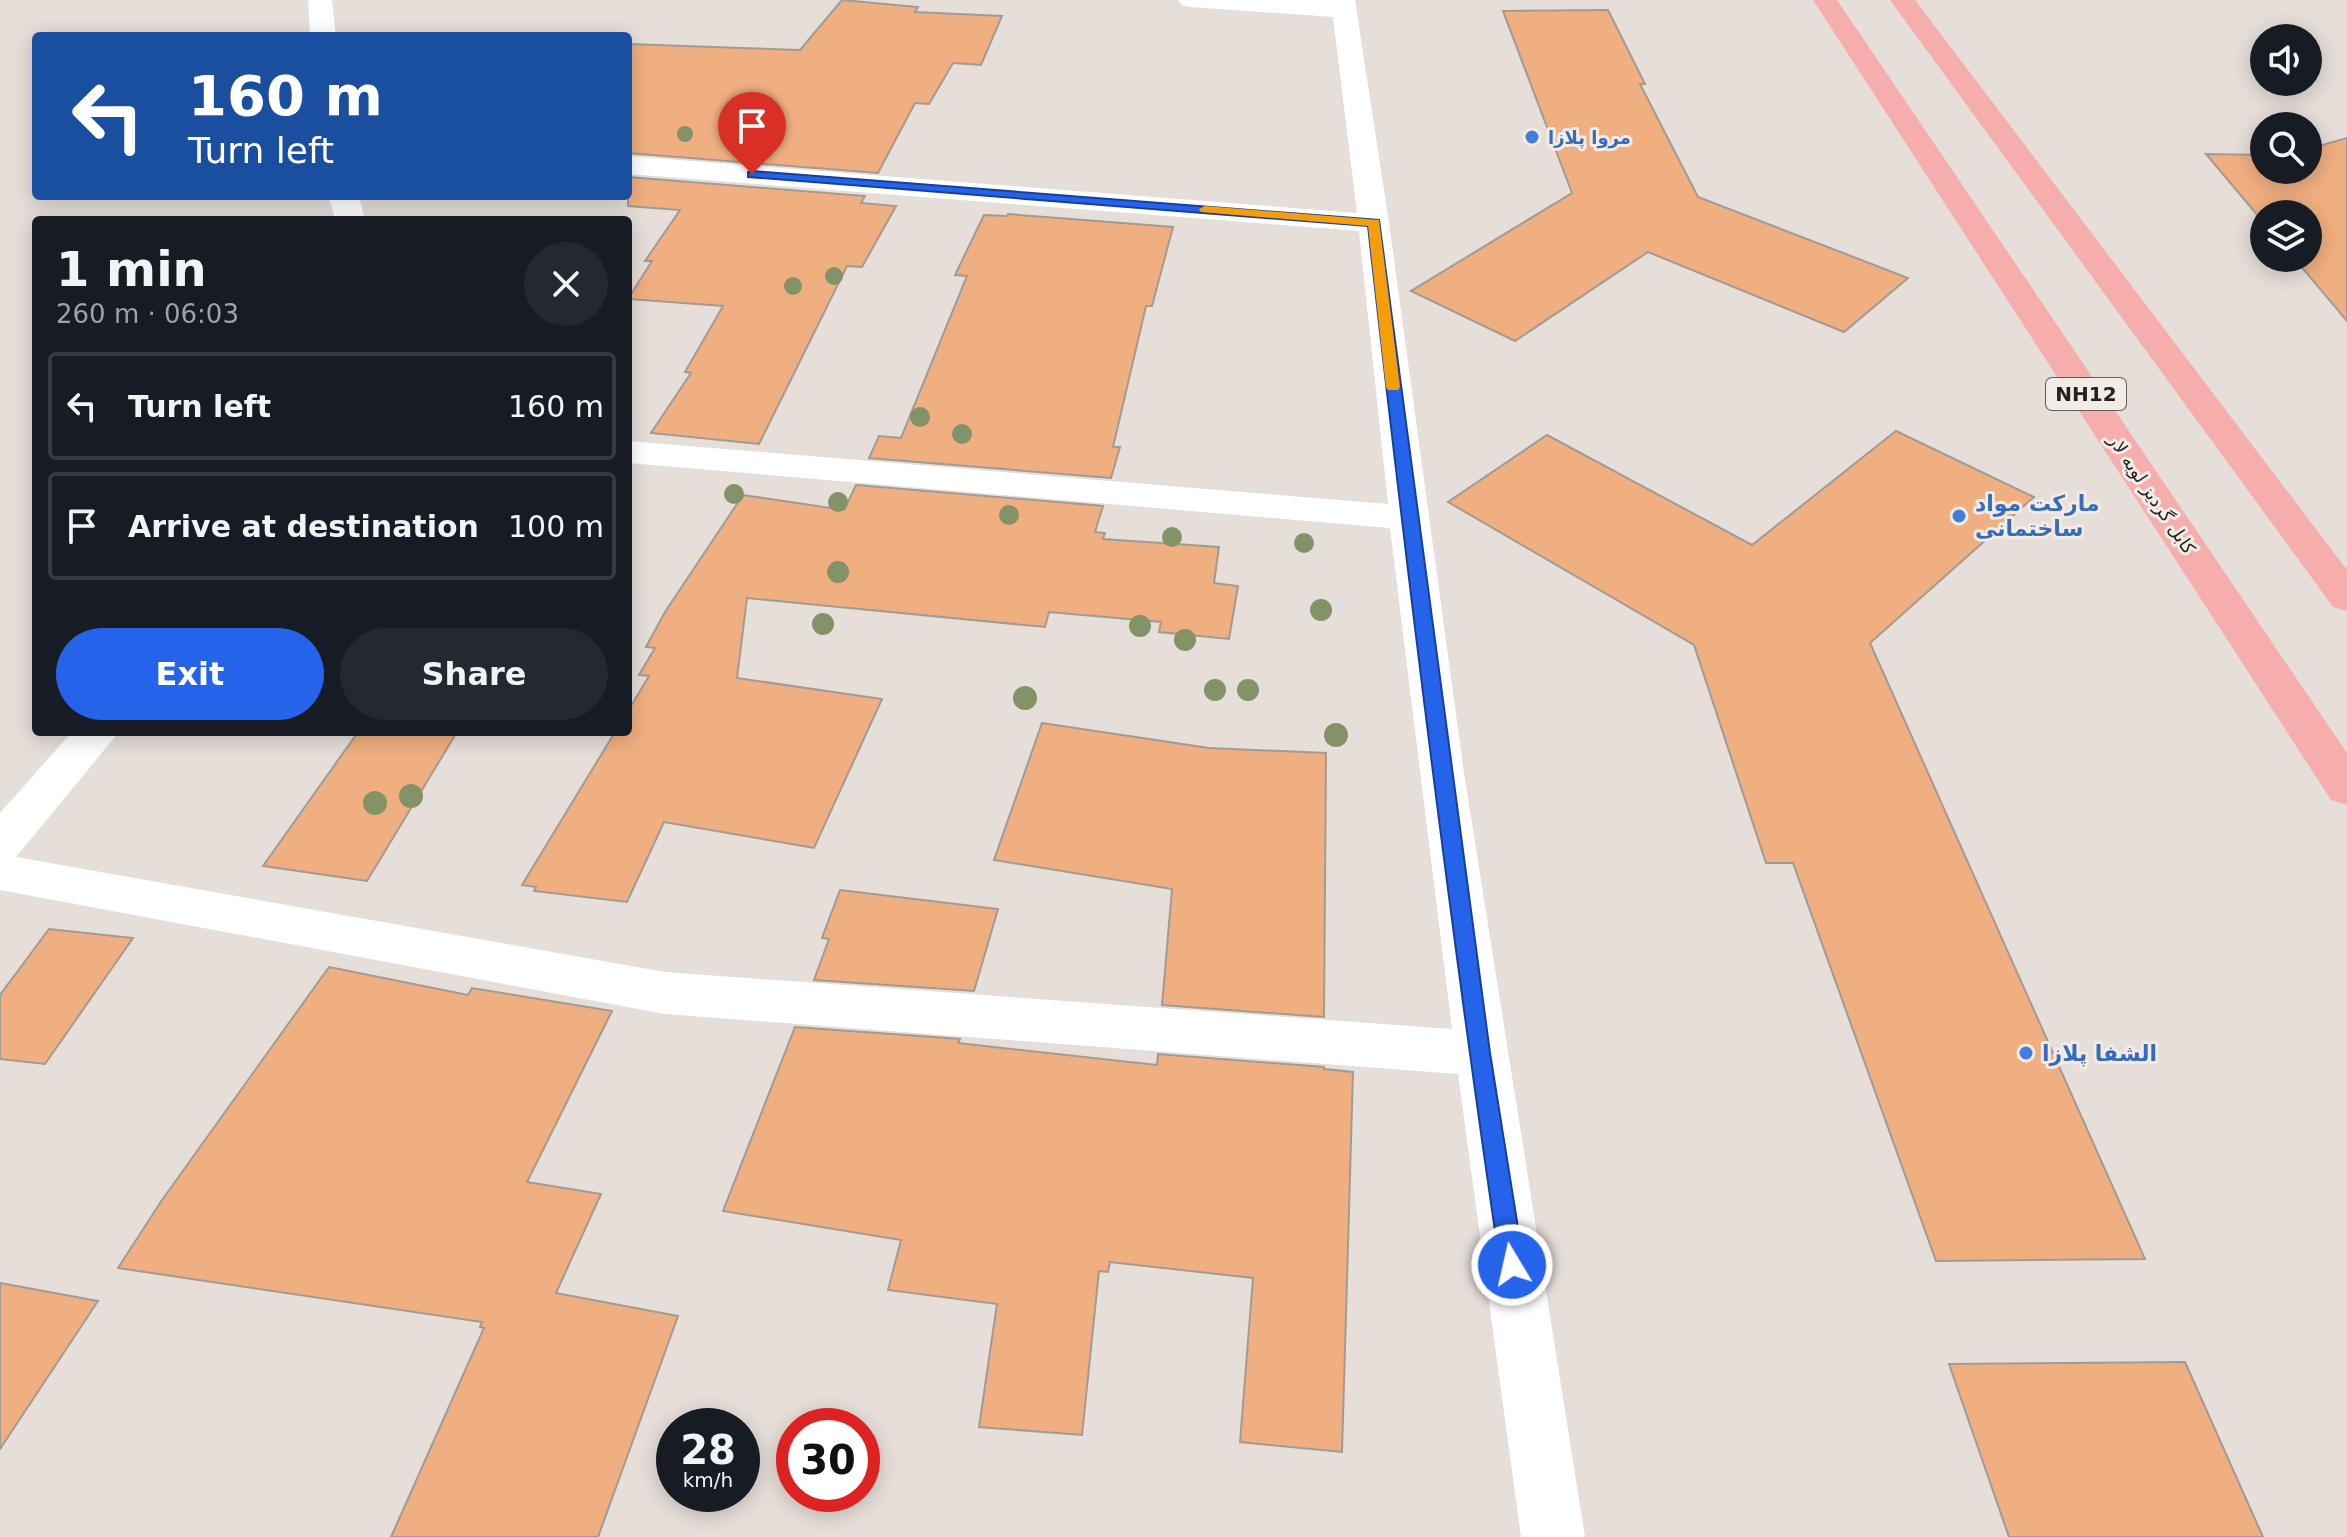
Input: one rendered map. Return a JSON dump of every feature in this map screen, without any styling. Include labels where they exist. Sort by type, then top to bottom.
[{"type":"highway","name":"کابل گردیز لویه لار","points":[[1825,0],[2347,788]]},
{"type":"highway","points":[[1902,0],[2347,598]]},
{"type":"street","points":[[320,0],[323,32]]},
{"type":"street","points":[[1190,0],[1343,5],[1374,223],[1408,518],[1480,1053],[1553,1537]]},
{"type":"street","points":[[632,165],[1374,223]]},
{"type":"street","points":[[632,452],[1408,518]]},
{"type":"street","points":[[0,844],[94,736]]},
{"type":"street","points":[[0,872],[665,993],[1480,1053]]},
{"type":"building","points":[[842,0],[918,7],[915,12],[1002,16],[981,65],[953,63],[929,104],[915,103],[878,173],[632,153],[632,44],[800,50]]},
{"type":"building","points":[[1608,10],[1645,84],[1640,84],[1698,197],[1908,278],[1844,332],[1648,252],[1515,341],[1411,291],[1572,193],[1503,11]]},
{"type":"building","points":[[2347,138],[2347,321],[2306,272],[2322,272],[2322,200],[2250,200],[2250,206],[2206,154],[2250,155],[2250,184],[2322,184],[2322,145]]},
{"type":"building","points":[[632,177],[865,196],[861,203],[896,206],[862,267],[847,266],[759,444],[651,433],[691,373],[685,372],[723,306],[632,299],[632,293],[652,261],[645,261],[680,210],[628,206],[628,200],[632,200]]},
{"type":"building","points":[[1008,214],[1173,227],[1152,306],[1146,306],[1113,447],[1120,447],[1111,478],[869,458],[879,436],[901,438],[967,276],[955,275],[984,215]]},
{"type":"building","points":[[1896,431],[2034,497],[1870,643],[2145,1259],[1936,1261],[1793,863],[1766,863],[1694,645],[1448,502],[1547,435],[1752,545]]},
{"type":"building","points":[[856,485],[1103,506],[1095,532],[1105,533],[1103,539],[1219,547],[1214,583],[1238,586],[1229,639],[1159,632],[1161,622],[1049,612],[1045,627],[747,598],[737,678],[882,699],[814,848],[664,822],[627,902],[534,891],[536,887],[522,885],[613,736],[632,736],[632,704],[649,676],[639,675],[655,648],[646,647],[665,612],[743,495],[844,510]]},
{"type":"building","points":[[1042,723],[1209,748],[1326,753],[1324,1017],[1162,1005],[1172,889],[994,860]]},
{"type":"building","points":[[355,736],[455,736],[367,881],[263,866]]},
{"type":"building","points":[[840,890],[998,909],[974,991],[814,980],[829,939],[822,938]]},
{"type":"building","points":[[49,929],[133,938],[45,1064],[0,1059],[0,995]]},
{"type":"building","points":[[329,967],[468,995],[472,988],[612,1011],[527,1182],[601,1194],[556,1293],[678,1316],[598,1537],[391,1537],[484,1328],[480,1327],[482,1322],[118,1268],[162,1200]]},
{"type":"building","points":[[795,1027],[960,1039],[958,1043],[1157,1065],[1158,1054],[1353,1072],[1342,1452],[1240,1442],[1253,1278],[1110,1262],[1108,1272],[1099,1271],[1082,1435],[979,1427],[997,1304],[888,1290],[901,1240],[723,1211]]},
{"type":"building","points":[[0,1283],[98,1301],[0,1449]]},
{"type":"building","points":[[2185,1362],[2263,1537],[2009,1537],[1949,1364]]},
{"type":"slow traffic","points":[[1205,209],[1374,223],[1393,387]]},
{"type":"place","name":"مروا پلازا","points":[[1532,137]]},
{"type":"place","name":"مارکت مواد ساختمانی","points":[[1959,516]]},
{"type":"place","name":"الشفا پلازا","points":[[2026,1053]]},
{"type":"route","points":[[752,174],[1374,223],[1408,518],[1480,1053],[1512,1265]]}]
